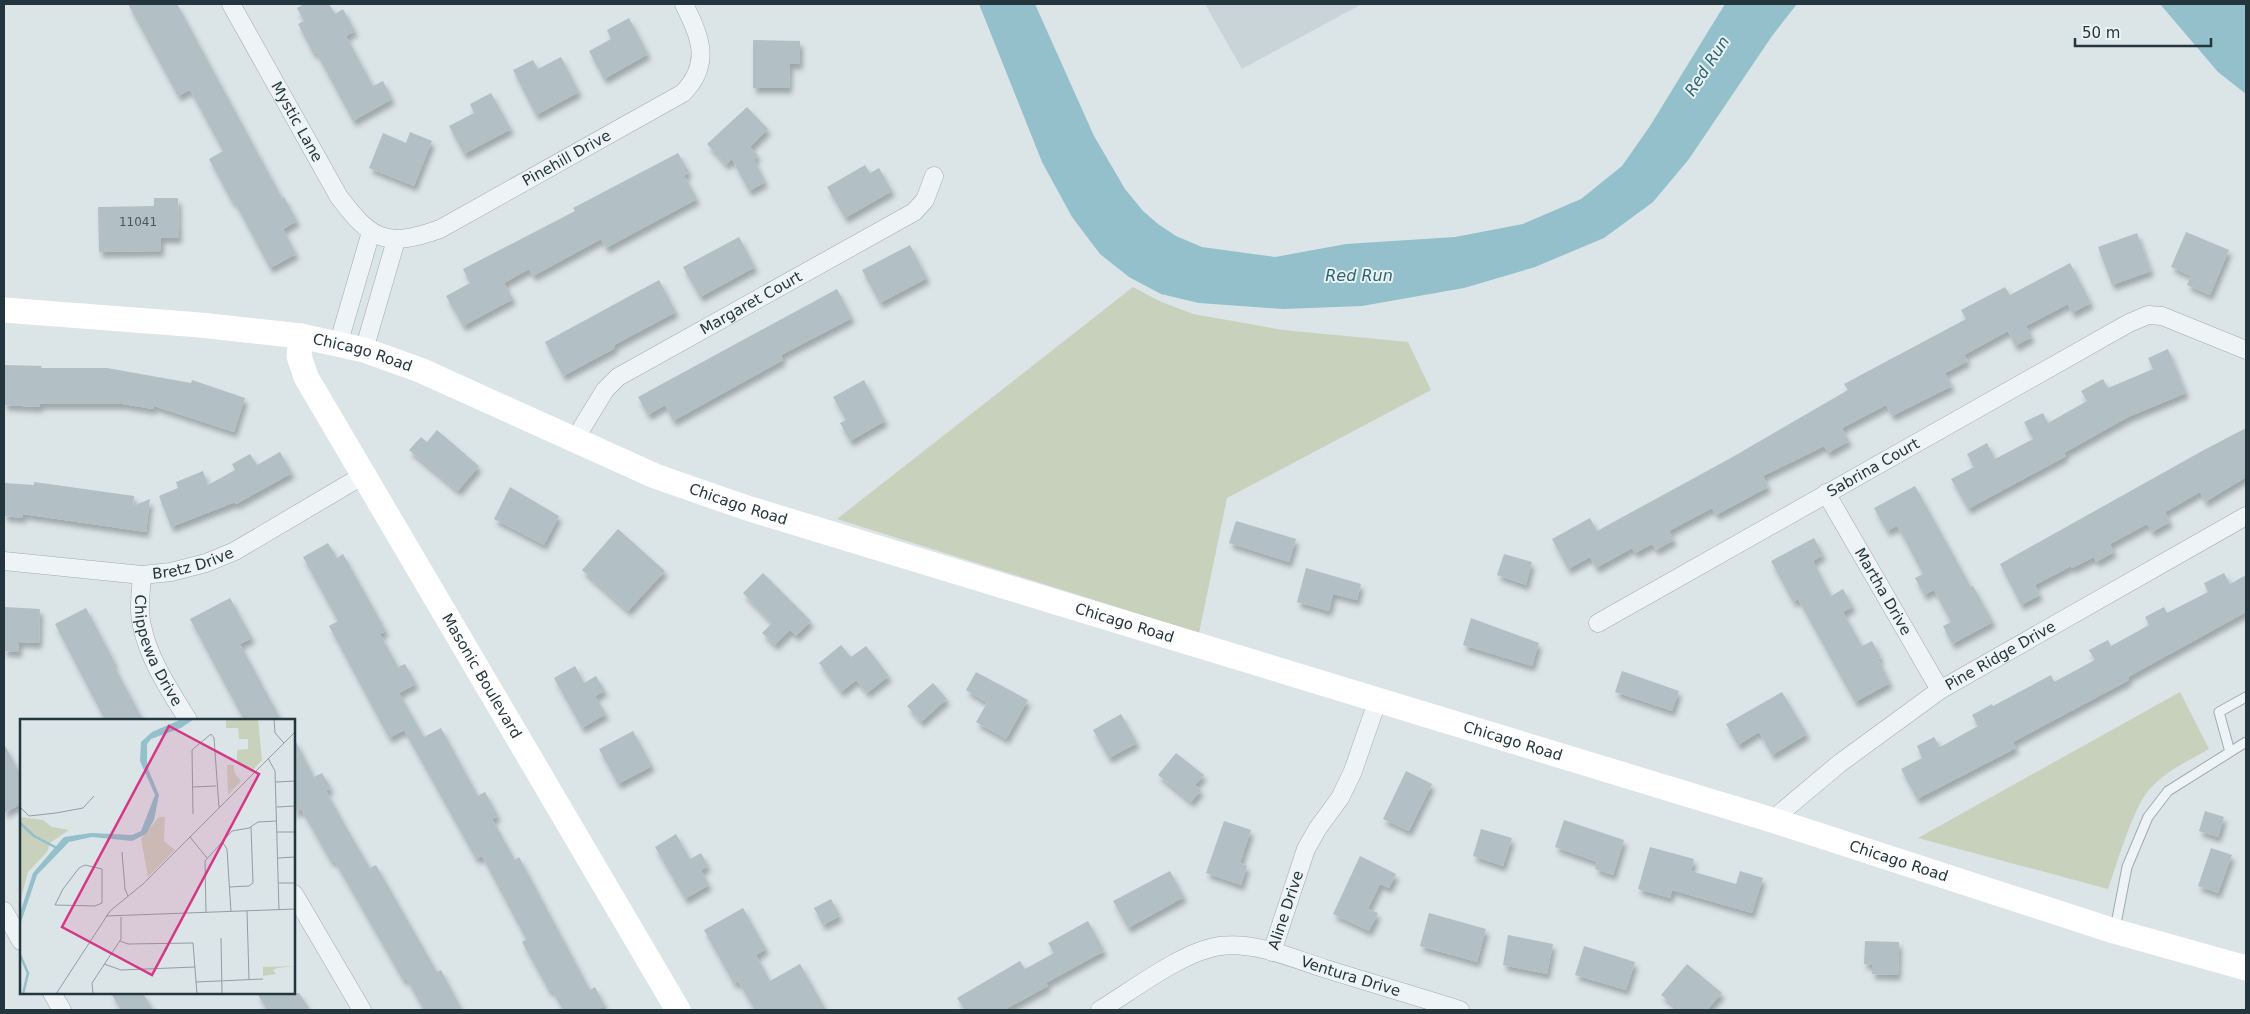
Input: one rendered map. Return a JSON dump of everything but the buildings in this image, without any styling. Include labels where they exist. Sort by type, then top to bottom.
[{"type":"street","name":"Mystic Lane","points":[[230,4],[339,197],[355,217],[371,232]]},
{"type":"street","name":"Pinehill Drive","points":[[371,232],[396,240],[424,235],[440,229],[683,93],[694,82],[701,65],[700,43],[684,4]]},
{"type":"street","name":"Margaret Court","points":[[575,440],[605,390],[618,377],[914,212],[925,200],[934,176]]},
{"type":"street","points":[[338,345],[371,232]]},
{"type":"street","points":[[364,350],[396,240]]},
{"type":"street","name":"Chicago Road","points":[[4,310],[200,324],[301,336],[364,350],[428,374],[655,476],[747,508],[1772,820],[2114,931],[2246,968]]},
{"type":"street","name":"Sabrina Court","points":[[1598,623],[2129,323],[2148,315],[2176,321],[2246,350]]},
{"type":"street","name":"Masonic Boulevard","points":[[301,336],[299,356],[306,376],[362,476],[678,1010]]},
{"type":"street","name":"Bretz Drive","points":[[4,561],[142,575],[171,572],[197,566],[235,550],[362,476]]},
{"type":"street","name":"Martha Drive","points":[[1826,493],[1940,690]]},
{"type":"street","name":"Pine Ridge Drive","points":[[1772,820],[1840,763],[1940,690],[2246,516]]},
{"type":"street","name":"Chippewa Drive","points":[[142,575],[141,624],[147,644],[187,719]]},
{"type":"street","name":"Aline Drive","points":[[1100,1010],[1202,950],[1236,945],[1272,952],[1306,849],[1318,828],[1340,798],[1354,771],[1378,699]]},
{"type":"street","points":[[295,896],[362,1010]]},
{"type":"street","points":[[4,911],[20,939]]},
{"type":"street","name":"Ventura Drive","points":[[1272,952],[1460,1010]]},
{"type":"street","points":[[53,994],[62,1010]]},
{"type":"lane","points":[[2230,752],[2219,712],[2246,697]]},
{"type":"lane","points":[[2114,931],[2127,867],[2148,817],[2168,791],[2246,742]]},
{"type":"shaded area","points":[[1205,4],[1362,4],[1242,69]]},
{"type":"green space","points":[[1133,287],[1159,301],[1193,314],[1283,330],[1408,342],[1431,390],[1227,498],[1199,633],[837,519]]},
{"type":"green space","points":[[2180,692],[2209,749],[2162,778],[2143,798],[2131,822],[2108,889],[1918,838]]},
{"type":"water","name":"Red Run","points":[[979,4],[1035,4],[1094,136],[1125,189],[1143,211],[1158,224],[1176,236],[1202,247],[1275,257],[1346,244],[1455,237],[1523,224],[1581,199],[1622,166],[1650,126],[1725,4],[1797,4],[1772,36],[1689,159],[1653,202],[1604,238],[1535,267],[1464,288],[1362,306],[1283,309],[1199,303],[1161,294],[1129,277],[1100,254],[1072,217],[1042,162]]},
{"type":"water","points":[[2160,4],[2246,4],[2246,94],[2218,72]]}]
